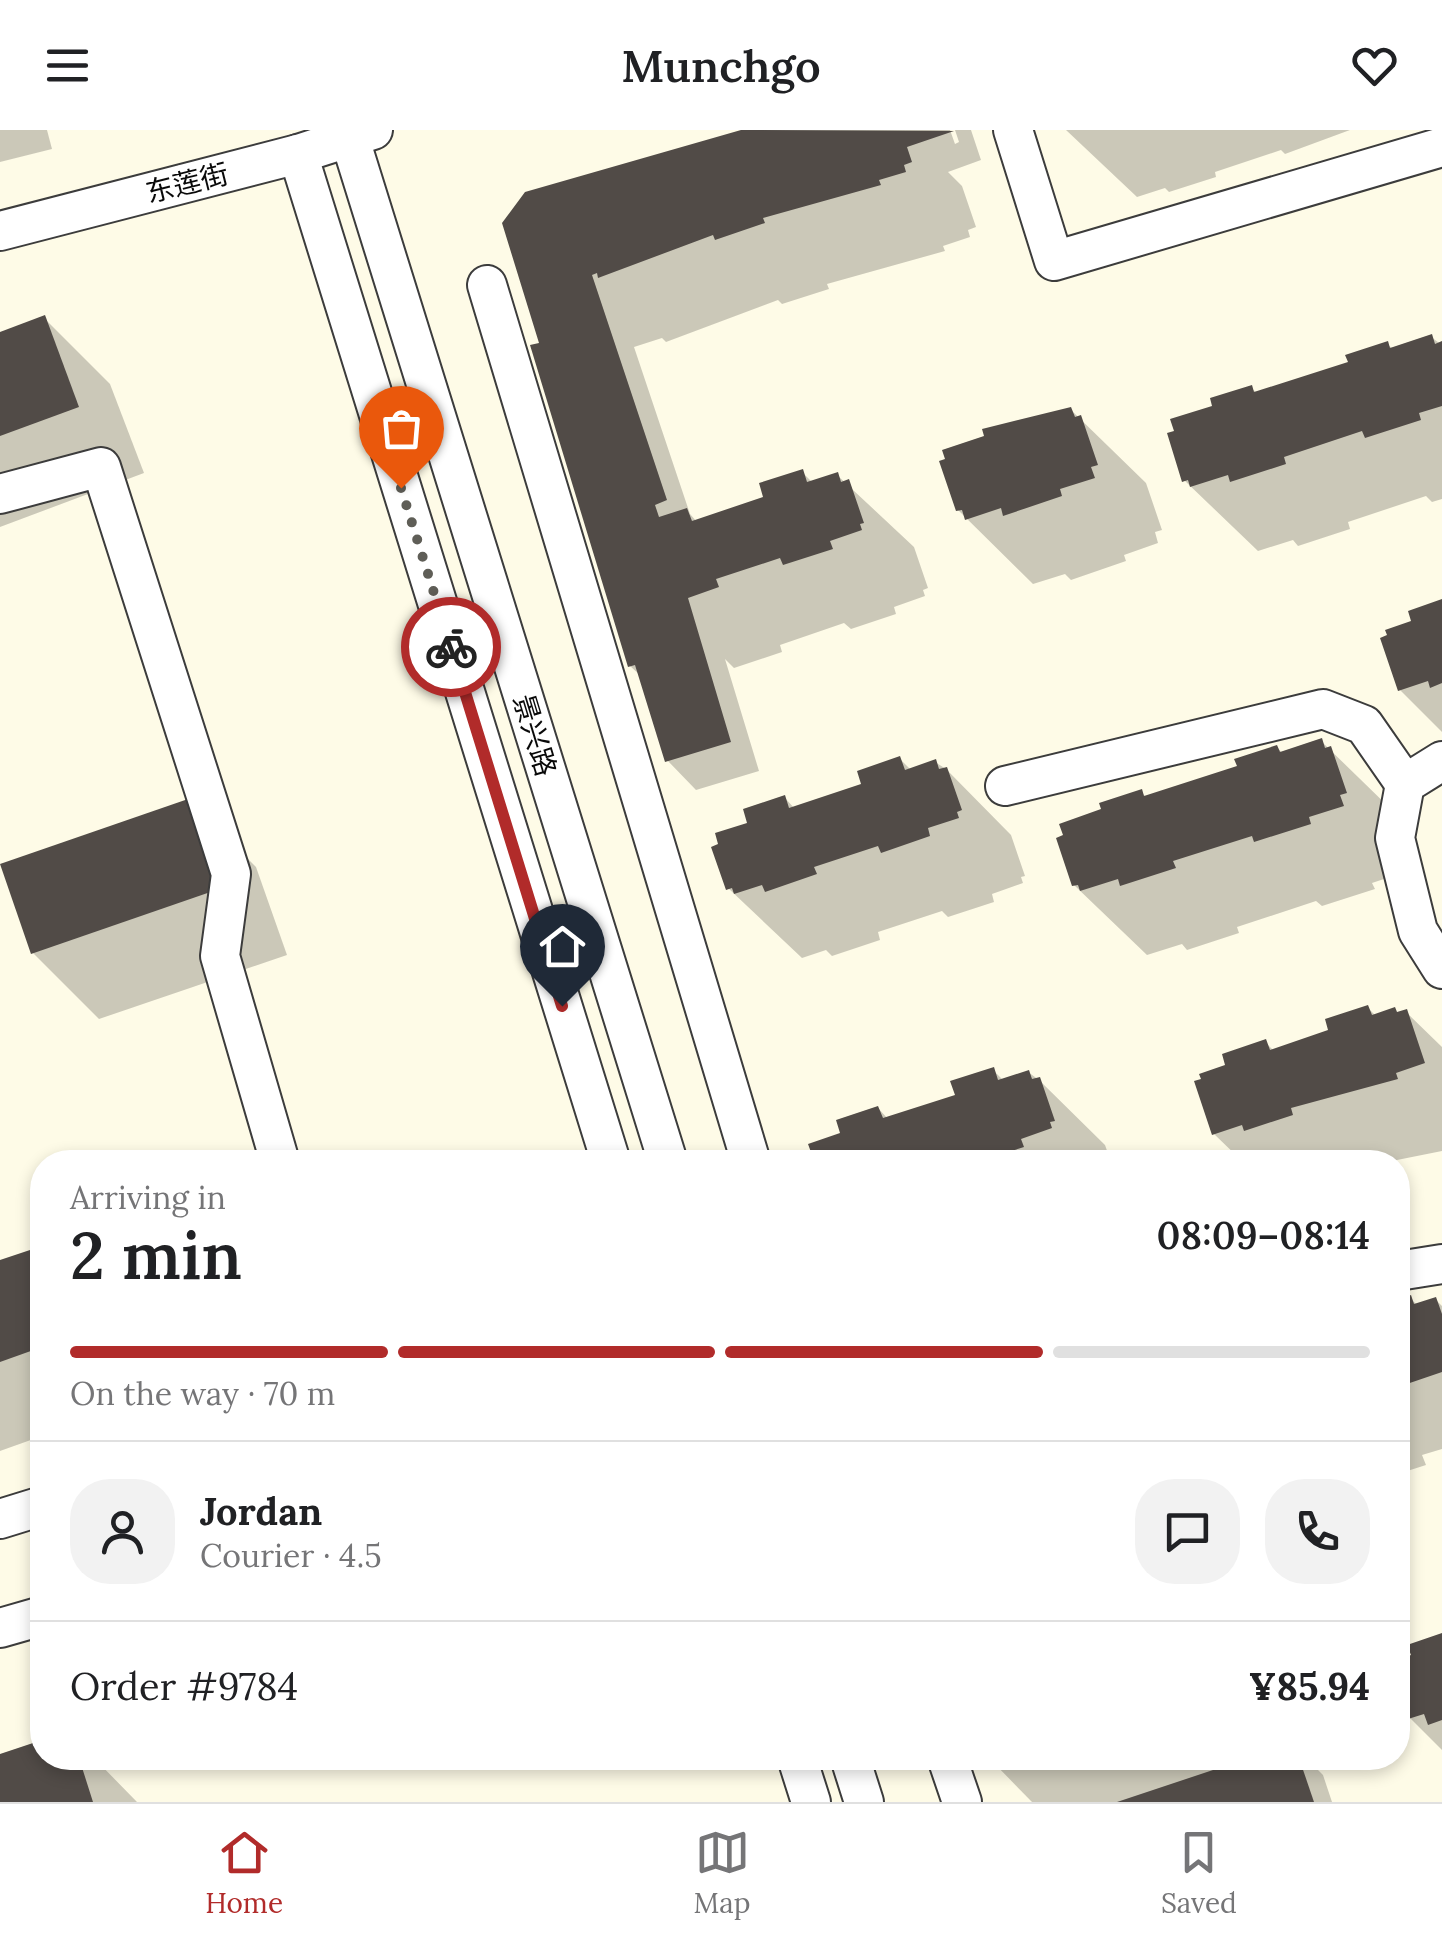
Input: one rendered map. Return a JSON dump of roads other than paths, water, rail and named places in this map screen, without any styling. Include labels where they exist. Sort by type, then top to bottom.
[{"type":"street","points":[[1013,130],[1054,261],[1442,147]]},
{"type":"street","name":"东莲街","points":[[0,231],[298,154],[361,133]]},
{"type":"street","name":"景兴路","points":[[361,133],[664,1150]]},
{"type":"street","name":"景兴路","points":[[298,154],[607,1150]]},
{"type":"street","points":[[487,285],[747,1150]]},
{"type":"street","points":[[0,494],[101,468],[231,874],[220,956],[277,1150]]},
{"type":"street","points":[[1004,786],[1323,708],[1364,725],[1406,784]]},
{"type":"street","points":[[1442,760],[1406,784],[1395,838],[1418,931],[1442,969]]},
{"type":"street","points":[[1410,1269],[1442,1264]]},
{"type":"street","points":[[0,1519],[30,1510]]},
{"type":"street","points":[[0,1628],[30,1619]]},
{"type":"street","points":[[801,1770],[811,1802]]},
{"type":"street","points":[[854,1770],[864,1802]]},
{"type":"street","points":[[951,1770],[962,1802]]}]
